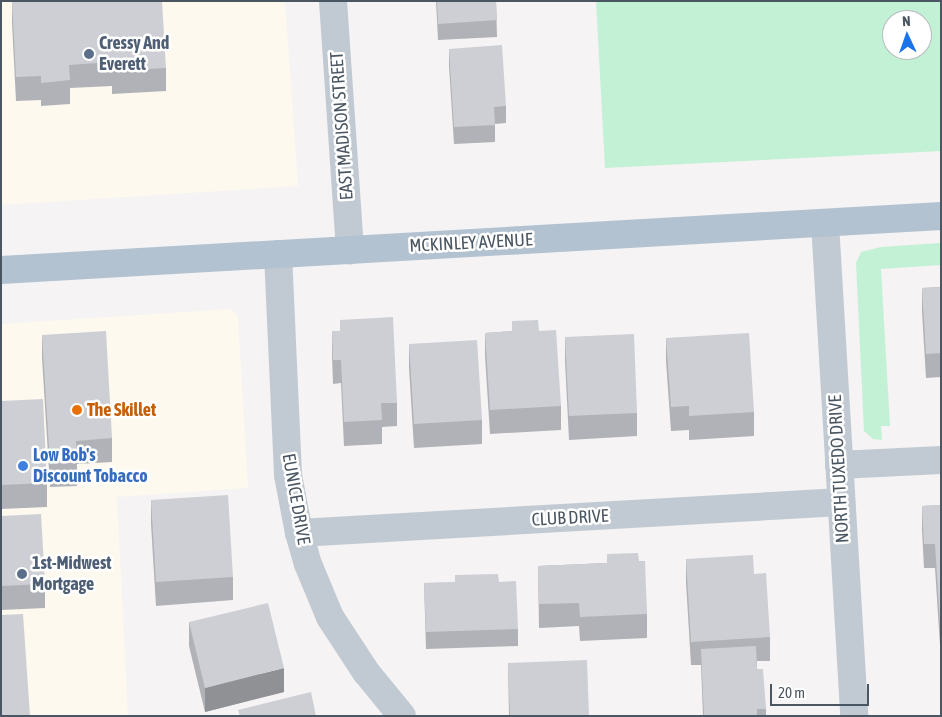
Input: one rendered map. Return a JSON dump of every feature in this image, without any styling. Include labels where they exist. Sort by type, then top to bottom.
[{"type":"main road","name":"MCKINLEY AVENUE","points":[[1,270],[941,216]]},
{"type":"street","name":"EAST MADISON STREET","points":[[333,1],[350,250]]},
{"type":"street","name":"NORTH TUXEDO DRIVE","points":[[825,223],[854,716]]},
{"type":"street","name":"EUNICE DRIVE","points":[[278,254],[288,475],[299,533],[308,564],[330,617],[366,672],[402,716]]},
{"type":"street","points":[[839,465],[941,460]]},
{"type":"street","name":"CLUB DRIVE","points":[[299,533],[841,502]]},
{"type":"shaded area","points":[[1,1],[285,1],[298,186],[1,205]]},
{"type":"shaded area","points":[[231,309],[238,317],[248,488],[117,497],[128,716],[1,716],[1,324]]},
{"type":"green space","points":[[596,1],[941,1],[941,151],[605,168]]},
{"type":"green space","points":[[941,243],[941,265],[881,269],[890,426],[881,426],[882,440],[873,439],[864,431],[856,263],[861,252],[881,247]]},
{"type":"building","name":"Cressy And Everett","points":[[12,1],[162,1],[166,68],[112,71],[112,62],[69,65],[70,80],[41,83],[41,76],[16,77]]},
{"type":"building","points":[[437,1],[496,1],[497,20],[438,24]]},
{"type":"building","points":[[502,45],[506,106],[494,107],[495,125],[454,127],[449,49]]},
{"type":"building","points":[[941,287],[941,353],[926,354],[922,288]]},
{"type":"building","points":[[393,317],[397,403],[381,403],[382,420],[344,422],[341,360],[333,360],[332,331],[340,331],[340,320]]},
{"type":"building","points":[[538,320],[539,331],[556,330],[561,406],[490,410],[485,333],[512,331],[512,321]]},
{"type":"building","name":"The Skillet","points":[[106,331],[112,438],[76,441],[77,462],[50,464],[42,335]]},
{"type":"building","points":[[749,333],[754,412],[689,416],[689,406],[671,407],[666,338]]},
{"type":"building","points":[[634,334],[637,413],[569,416],[565,337]]},
{"type":"building","points":[[477,340],[482,420],[414,424],[409,344]]},
{"type":"building","name":"Low Bob's Discount Tobacco","points":[[43,399],[47,483],[1,485],[1,401]]},
{"type":"building","points":[[228,495],[233,577],[156,582],[151,500]]},
{"type":"building","points":[[941,505],[940,622],[935,544],[924,544],[922,506]]},
{"type":"building","name":"1st-Midwest Mortgage","points":[[41,514],[45,584],[1,586],[1,516]]},
{"type":"building","points":[[638,553],[639,561],[645,561],[647,614],[580,617],[579,603],[539,604],[538,566],[607,563],[607,554]]},
{"type":"building","points":[[753,555],[754,574],[766,573],[770,637],[691,642],[686,559]]},
{"type":"building","points":[[498,574],[499,582],[516,581],[518,629],[426,632],[424,583],[455,582],[455,575]]},
{"type":"building","points":[[268,603],[284,668],[205,688],[189,622]]},
{"type":"building","points":[[23,614],[30,716],[1,716],[1,615]]},
{"type":"building","points":[[756,646],[757,669],[763,669],[766,709],[757,709],[757,716],[704,716],[701,649]]},
{"type":"building","points":[[587,660],[589,716],[510,716],[508,663]]},
{"type":"building","points":[[311,692],[316,716],[240,716],[238,710]]},
{"type":"place","name":"Cressy And Everett","points":[[89,54]]},
{"type":"place","name":"The Skillet","points":[[77,410]]},
{"type":"place","name":"Low Bob's Discount Tobacco","points":[[23,466]]},
{"type":"place","name":"1st-Midwest Mortgage","points":[[22,574]]}]
